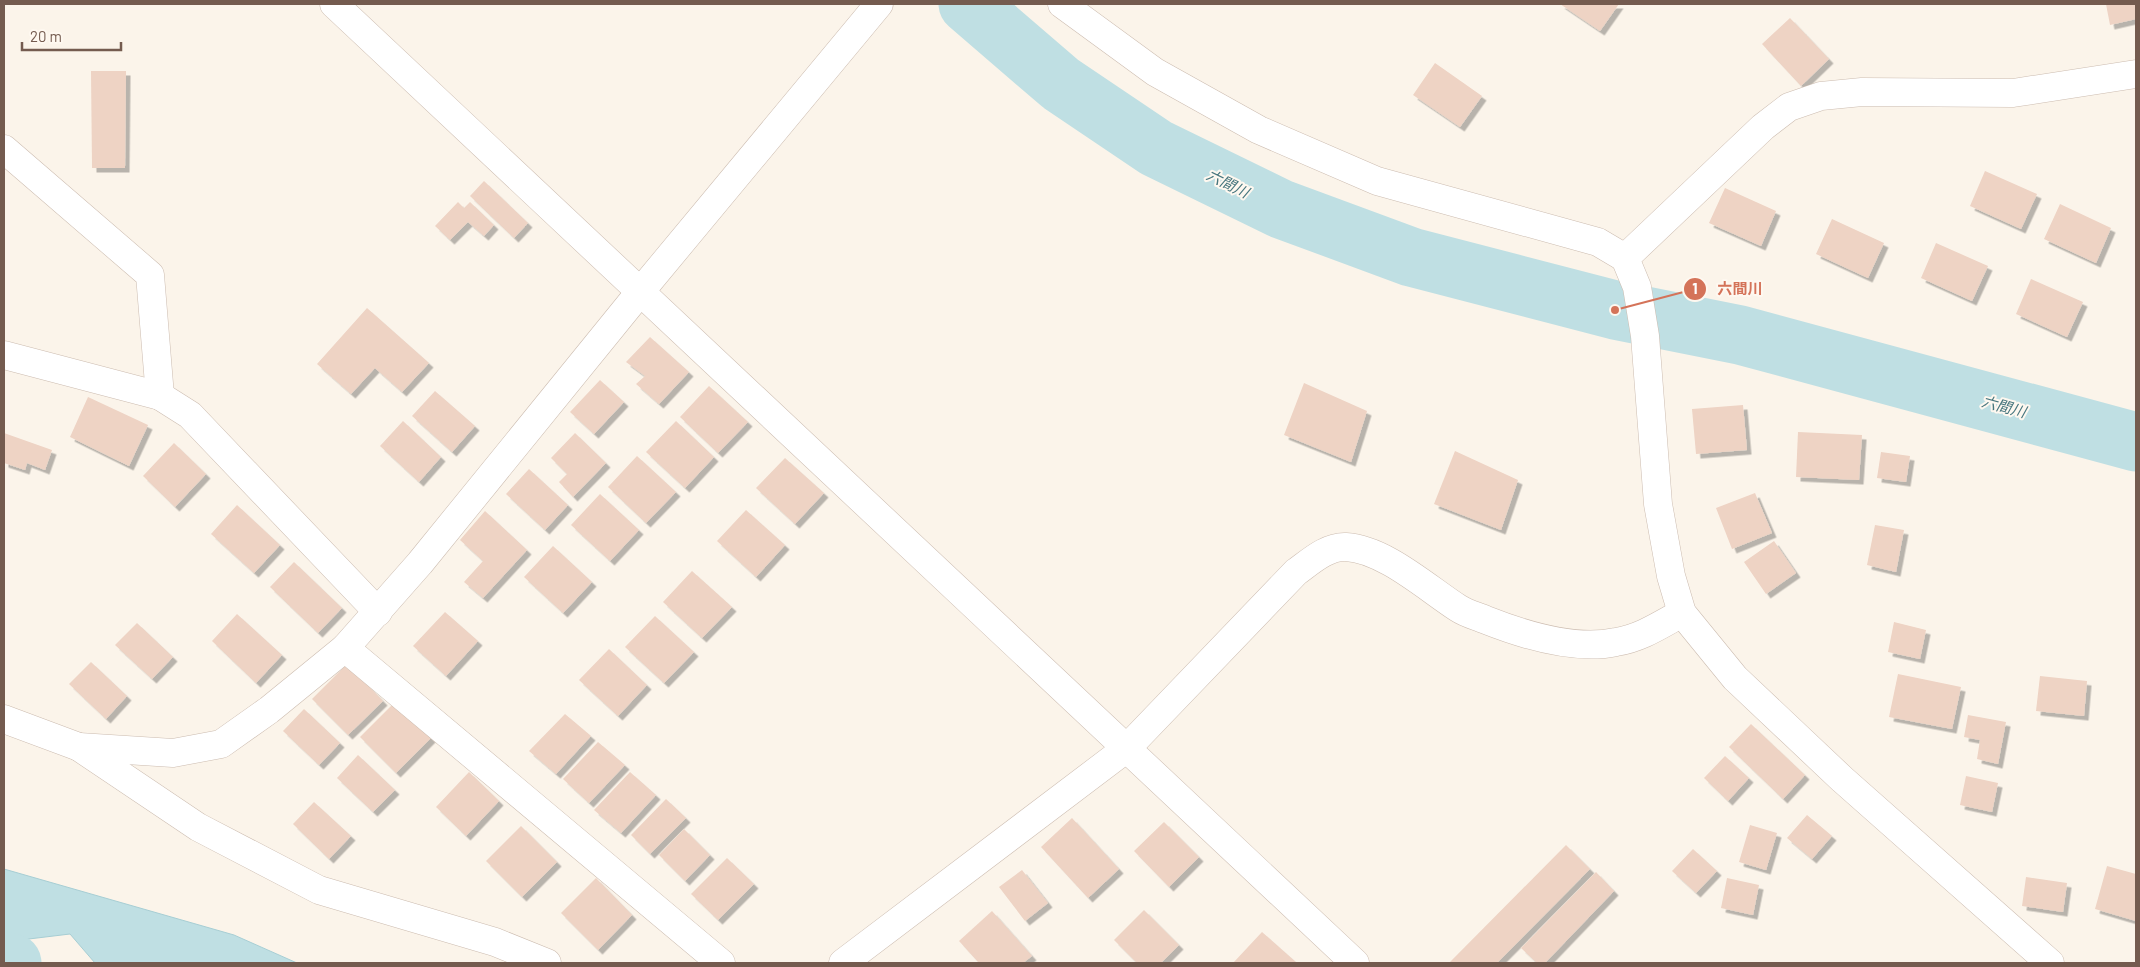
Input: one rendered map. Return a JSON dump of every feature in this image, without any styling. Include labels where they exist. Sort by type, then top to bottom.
[{"type":"street","points":[[334,4],[1355,963]]},
{"type":"street","points":[[79,748],[173,753],[222,744],[269,710],[345,648],[378,612],[879,4]]},
{"type":"street","points":[[1062,4],[1155,72],[1259,130],[1377,181],[1598,242],[1625,258],[1637,287],[1645,336],[1658,504],[1671,576],[1682,613],[1735,678],[1842,779],[2050,963]]},
{"type":"street","points":[[1625,258],[1764,127],[1789,107],[1821,96],[1862,92],[2013,93],[2136,74]]},
{"type":"street","points":[[4,149],[150,275],[160,396]]},
{"type":"street","points":[[4,355],[160,396],[190,415],[378,612]]},
{"type":"street","points":[[843,963],[1127,748],[1296,572],[1324,552],[1345,547],[1372,553],[1409,574],[1461,610],[1524,635],[1574,643],[1615,643],[1648,633],[1682,613]]},
{"type":"street","points":[[345,648],[721,963]]},
{"type":"street","points":[[4,719],[79,748],[198,827],[319,890],[495,942],[547,963]]},
{"type":"water","points":[[4,869],[234,935],[297,963],[95,963],[70,934],[4,942]]},
{"type":"building","points":[[1560,4],[1619,4],[1600,31]]},
{"type":"building","points":[[2106,4],[2136,4],[2136,19],[2110,25]]},
{"type":"building","points":[[1790,18],[1829,59],[1801,86],[1762,44]]},
{"type":"building","points":[[1435,63],[1482,96],[1460,127],[1413,95]]},
{"type":"building","points":[[91,71],[126,71],[125,168],[92,168]]},
{"type":"building","points":[[1985,171],[2037,194],[2021,229],[1970,206]]},
{"type":"building","points":[[484,181],[528,223],[514,238],[470,196]]},
{"type":"building","points":[[1725,188],[1776,211],[1761,246],[1709,223]]},
{"type":"building","points":[[458,202],[464,208],[470,202],[494,225],[484,236],[468,222],[450,240],[435,226]]},
{"type":"building","points":[[2060,204],[2111,228],[2096,263],[2044,239]]},
{"type":"building","points":[[1832,219],[1884,243],[1868,278],[1816,254]]},
{"type":"building","points":[[1936,243],[1988,266],[1972,301],[1921,278]]},
{"type":"building","points":[[2031,279],[2083,302],[2067,337],[2016,314]]},
{"type":"building","points":[[367,308],[429,363],[402,392],[375,368],[351,394],[317,364]]},
{"type":"building","points":[[650,337],[689,372],[659,404],[636,384],[645,376],[626,362]]},
{"type":"building","points":[[600,380],[624,402],[594,434],[570,412]]},
{"type":"building","points":[[1304,383],[1367,411],[1351,462],[1284,435]]},
{"type":"building","points":[[709,386],[748,422],[718,453],[680,417]]},
{"type":"building","points":[[435,391],[475,426],[452,452],[412,416]]},
{"type":"building","points":[[88,397],[148,425],[129,466],[70,437]]},
{"type":"building","points":[[1743,405],[1747,450],[1696,454],[1692,409]]},
{"type":"building","points":[[403,421],[441,457],[419,482],[380,446]]},
{"type":"building","points":[[676,421],[714,457],[685,488],[646,452]]},
{"type":"building","points":[[1798,432],[1862,435],[1859,480],[1796,477]]},
{"type":"building","points":[[4,433],[52,450],[45,470],[27,463],[25,470],[4,463]]},
{"type":"building","points":[[575,433],[606,463],[573,497],[559,482],[567,474],[551,458]]},
{"type":"building","points":[[174,443],[206,474],[175,507],[143,476]]},
{"type":"building","points":[[1455,451],[1518,480],[1501,530],[1434,504]]},
{"type":"building","points":[[1881,452],[1910,456],[1906,482],[1877,478]]},
{"type":"building","points":[[637,456],[676,492],[646,523],[608,487]]},
{"type":"building","points":[[785,458],[824,493],[795,524],[756,488]]},
{"type":"building","points":[[529,469],[568,505],[545,530],[506,494]]},
{"type":"building","points":[[1755,493],[1772,533],[1732,549],[1716,508]]},
{"type":"building","points":[[600,494],[639,530],[610,561],[571,525]]},
{"type":"building","points":[[237,505],[280,545],[254,573],[211,534]]},
{"type":"building","points":[[746,510],[785,545],[756,577],[717,541]]},
{"type":"building","points":[[485,511],[527,550],[483,598],[464,582],[483,561],[460,540]]},
{"type":"building","points":[[1875,525],[1904,530],[1896,572],[1867,565]]},
{"type":"building","points":[[1774,541],[1796,573],[1766,594],[1744,562]]},
{"type":"building","points":[[553,546],[592,582],[563,613],[524,577]]},
{"type":"building","points":[[294,562],[342,608],[318,633],[270,587]]},
{"type":"building","points":[[692,571],[732,607],[702,638],[663,602]]},
{"type":"building","points":[[445,612],[478,641],[446,676],[413,646]]},
{"type":"building","points":[[237,614],[282,655],[256,683],[212,641]]},
{"type":"building","points":[[655,616],[694,652],[664,683],[625,647]]},
{"type":"building","points":[[1894,622],[1926,630],[1920,659],[1888,652]]},
{"type":"building","points":[[137,623],[173,657],[152,679],[115,645]]},
{"type":"building","points":[[609,649],[647,685],[618,716],[579,680]]},
{"type":"building","points":[[91,662],[127,696],[106,719],[69,684]]},
{"type":"building","points":[[347,664],[383,701],[348,735],[312,699]]},
{"type":"building","points":[[1898,674],[1961,687],[1952,729],[1889,717]]},
{"type":"building","points":[[2040,676],[2087,681],[2084,716],[2036,711]]},
{"type":"building","points":[[395,702],[431,738],[396,773],[360,737]]},
{"type":"building","points":[[304,709],[340,743],[319,765],[283,731]]},
{"type":"building","points":[[565,714],[591,736],[556,774],[529,751]]},
{"type":"building","points":[[1968,715],[2006,722],[1998,764],[1977,759],[1980,740],[1964,737]]},
{"type":"building","points":[[1751,724],[1805,775],[1783,799],[1729,747]]},
{"type":"building","points":[[598,742],[625,765],[589,803],[563,779]]},
{"type":"building","points":[[358,755],[395,790],[373,812],[337,778]]},
{"type":"building","points":[[1725,756],[1749,778],[1728,801],[1704,778]]},
{"type":"building","points":[[469,772],[499,801],[466,836],[436,807]]},
{"type":"building","points":[[630,772],[656,795],[621,833],[594,810]]},
{"type":"building","points":[[1966,776],[1998,783],[1992,812],[1960,805]]},
{"type":"building","points":[[666,799],[686,818],[650,854],[631,835]]},
{"type":"building","points":[[314,802],[351,836],[329,859],[293,824]]},
{"type":"building","points":[[1807,815],[1832,836],[1812,859],[1787,838]]},
{"type":"building","points":[[1072,818],[1119,869],[1088,898],[1041,847]]},
{"type":"building","points":[[1164,822],[1199,857],[1169,887],[1134,851]]},
{"type":"building","points":[[1750,825],[1777,833],[1766,870],[1739,862]]},
{"type":"building","points":[[521,826],[557,862],[522,897],[486,861]]},
{"type":"building","points":[[684,829],[710,855],[685,881],[659,855]]},
{"type":"building","points":[[1566,845],[1590,869],[1497,963],[1449,963]]},
{"type":"building","points":[[1693,849],[1717,871],[1696,893],[1672,871]]},
{"type":"building","points":[[727,858],[754,884],[718,920],[691,894]]},
{"type":"building","points":[[2107,866],[2136,874],[2136,921],[2095,909]]},
{"type":"building","points":[[1022,870],[1048,903],[1025,921],[999,887]]},
{"type":"building","points":[[1596,872],[1614,891],[1545,963],[1537,963],[1521,948]]},
{"type":"building","points":[[2026,877],[2067,883],[2063,912],[2022,906]]},
{"type":"building","points":[[596,878],[632,915],[598,950],[561,913]]},
{"type":"building","points":[[1727,878],[1759,885],[1753,915],[1721,908]]},
{"type":"building","points":[[1144,910],[1179,945],[1161,963],[1137,963],[1114,940]]},
{"type":"building","points":[[992,911],[1032,956],[1023,963],[979,963],[959,941]]},
{"type":"building","points":[[1262,932],[1297,963],[1233,963]]},
{"type":"waterway","name":"六間川","points":[[968,4],[1061,84],[1156,148],[1281,209],[1411,257],[1615,310],[1740,335],[2136,442]]},
{"type":"waterway","points":[[4,961],[12,963]]},
{"type":"place","name":"六間川","points":[[1615,310]]}]
